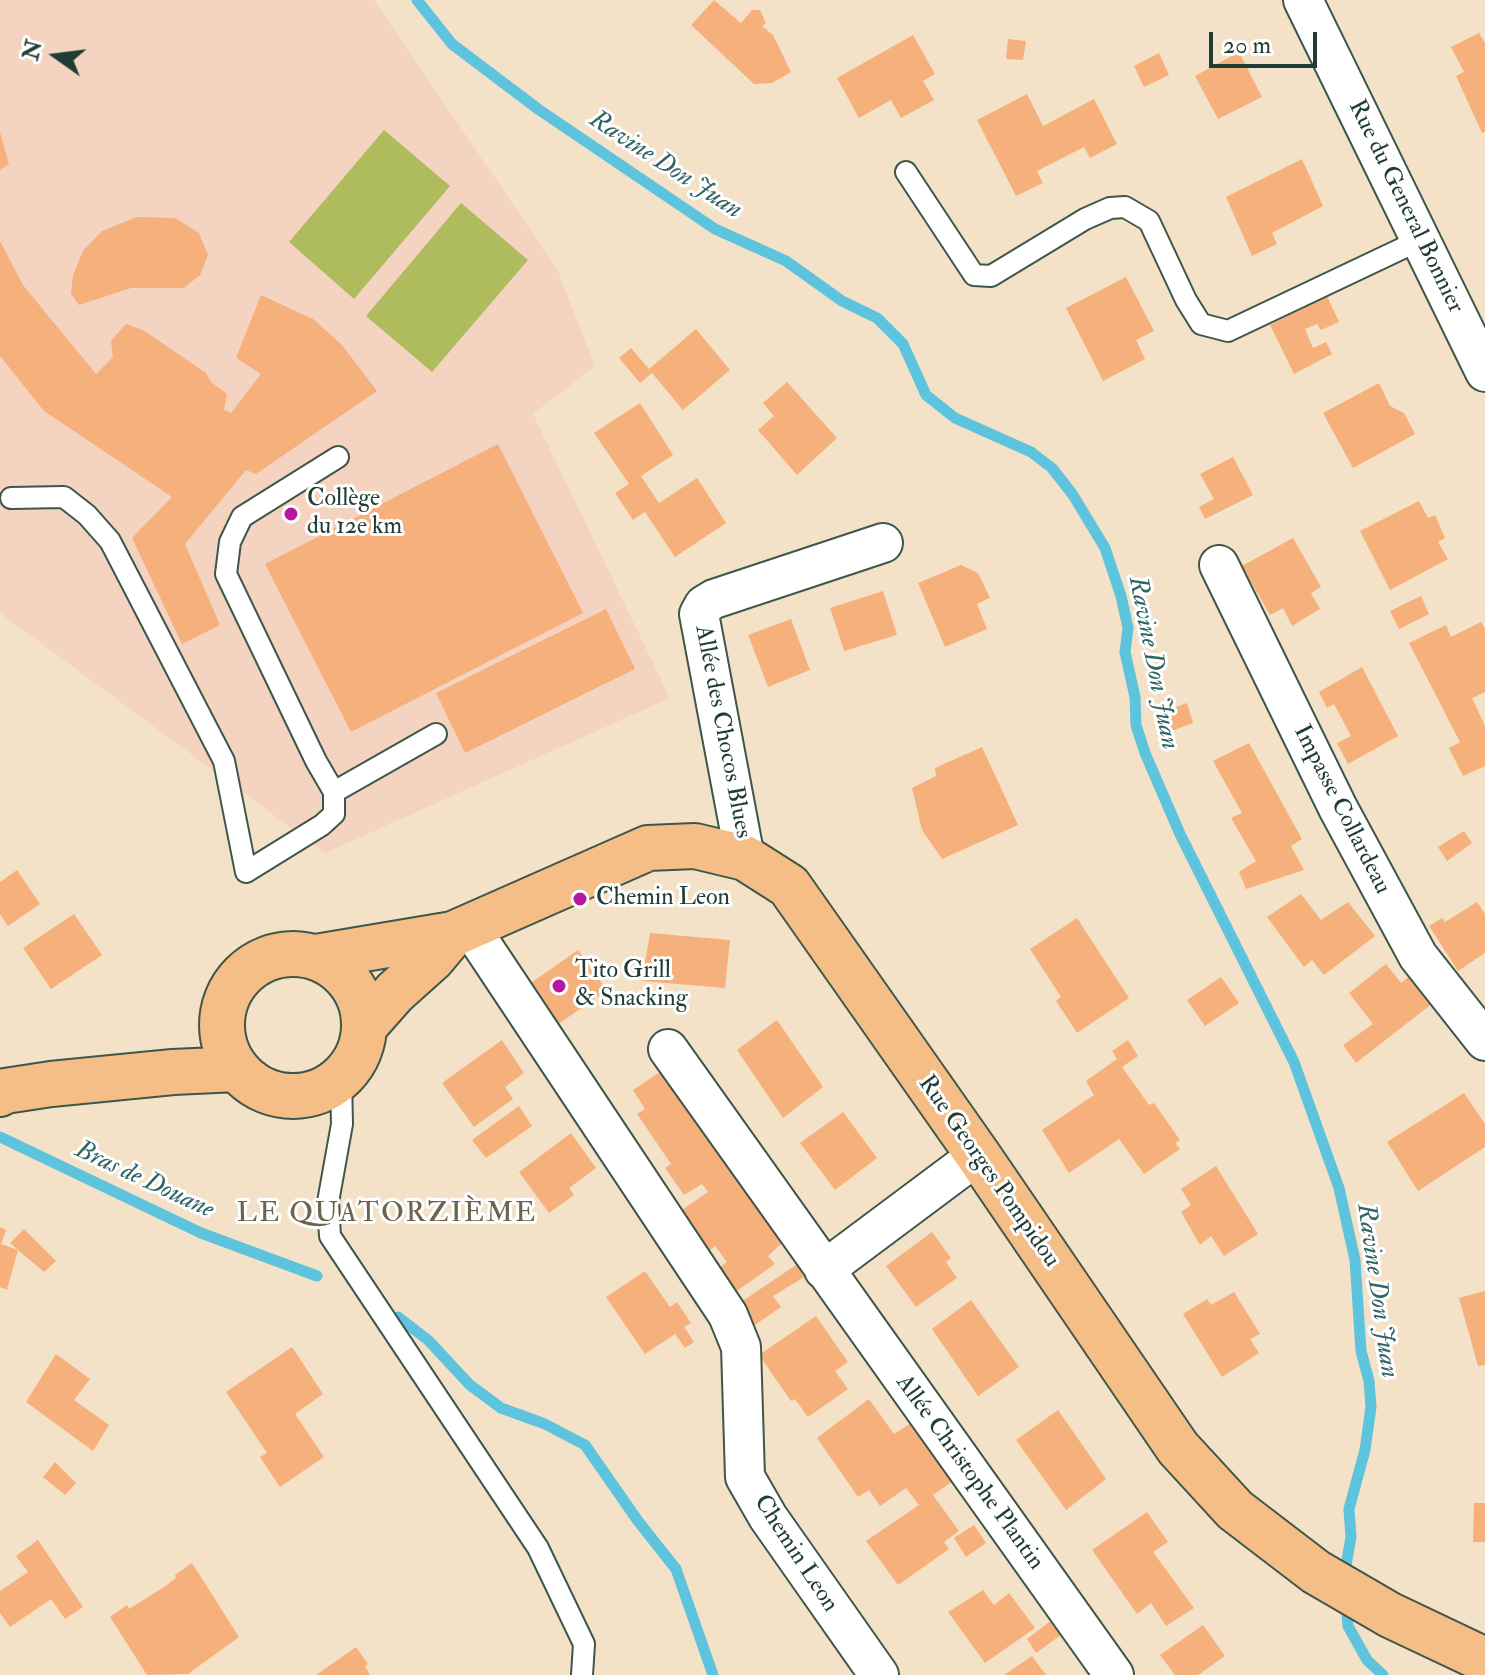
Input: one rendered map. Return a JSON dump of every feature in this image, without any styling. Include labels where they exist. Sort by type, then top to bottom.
[{"type":"main road","name":"Rue Georges Pompidou","points":[[316,957],[461,930],[648,848],[695,846],[745,858],[789,886],[1178,1448],[1235,1510],[1316,1572],[1390,1615],[1485,1660]]},
{"type":"main road","name":"Rue Georges Pompidou","points":[[364,1027],[395,992],[461,930]]},
{"type":"main road","points":[[295,953],[316,957],[336,968],[351,984],[361,1004],[364,1027],[361,1046],[353,1063],[341,1077],[321,1090],[299,1096],[276,1094],[255,1085],[237,1069],[226,1048],[222,1025],[228,996],[239,978],[255,964],[274,956],[295,953]]},
{"type":"main road","points":[[106,1079],[168,1053],[222,1025]]},
{"type":"main road","points":[[2,1093],[173,1072],[237,1069]]},
{"type":"street","name":"Rue du General Bonnier","points":[[1303,0],[1485,372]]},
{"type":"street","name":"Allée des Chocos Blues","points":[[745,858],[699,614],[704,605],[714,599],[883,543]]},
{"type":"street","name":"Impasse Collardeau","points":[[1219,565],[1338,808],[1418,956],[1485,1041]]},
{"type":"street","name":"Chemin Leon","points":[[461,930],[728,1315],[741,1347],[745,1477],[768,1517],[879,1675]]},
{"type":"street","name":"Allée Christophe Plantin","points":[[668,1049],[1114,1675]]},
{"type":"street","points":[[824,1270],[978,1155]]},
{"type":"lane","points":[[906,172],[974,275],[991,276],[1085,219],[1110,208],[1125,207],[1149,221],[1186,300],[1201,324],[1228,331],[1420,240]]},
{"type":"lane","points":[[11,498],[64,497],[87,515],[110,541],[224,761],[246,872],[322,825],[334,814],[334,792],[226,574],[230,542],[242,517],[338,457]]},
{"type":"lane","points":[[334,792],[436,734]]},
{"type":"lane","points":[[341,1077],[342,1124],[328,1202],[330,1236],[538,1548],[584,1644],[582,1675]]},
{"type":"shaded area","name":"Collège du 12e km","points":[[0,0],[374,0],[557,269],[595,366],[533,414],[670,698],[325,853],[0,613]]},
{"type":"green space","points":[[384,130],[450,186],[354,299],[289,242]]},
{"type":"green space","points":[[461,203],[528,260],[432,372],[366,316]]},
{"type":"building","points":[[714,0],[741,23],[752,10],[760,10],[766,23],[762,26],[773,35],[791,72],[772,83],[754,84],[691,25]]},
{"type":"building","points":[[1479,33],[1485,43],[1485,132],[1482,133],[1456,76],[1464,72],[1451,47]]},
{"type":"building","points":[[913,35],[935,74],[923,81],[934,100],[901,118],[891,100],[859,118],[837,78]]},
{"type":"building","points":[[1008,39],[1026,41],[1023,60],[1006,59]]},
{"type":"building","points":[[1239,52],[1262,97],[1218,119],[1195,76]]},
{"type":"building","points":[[1159,53],[1169,75],[1144,87],[1134,66]]},
{"type":"building","points":[[1027,94],[1043,126],[1094,99],[1117,144],[1090,158],[1084,147],[1037,171],[1043,183],[1016,196],[977,120]]},
{"type":"building","points":[[0,132],[9,164],[0,170]]},
{"type":"building","points":[[1302,159],[1323,206],[1272,233],[1277,244],[1252,256],[1226,197]]},
{"type":"building","points":[[137,217],[175,218],[199,233],[208,255],[200,275],[184,288],[131,288],[79,305],[71,294],[73,275],[83,251],[102,231]]},
{"type":"building","points":[[0,241],[23,285],[96,374],[113,357],[111,341],[126,324],[143,330],[206,373],[211,382],[227,394],[224,410],[231,413],[261,374],[236,358],[261,295],[313,319],[342,345],[377,391],[256,474],[246,470],[185,544],[220,625],[182,644],[132,538],[172,497],[44,411],[0,356]]},
{"type":"building","points":[[1126,277],[1154,331],[1136,340],[1145,359],[1103,381],[1066,308]]},
{"type":"building","points":[[1327,296],[1339,322],[1321,330],[1317,324],[1305,329],[1313,348],[1326,342],[1332,354],[1294,374],[1270,325]]},
{"type":"building","points":[[696,329],[730,370],[683,410],[652,373],[640,383],[619,358],[631,348],[649,369]]},
{"type":"building","points":[[787,382],[837,438],[797,475],[758,430],[774,416],[763,403]]},
{"type":"building","points":[[1379,383],[1390,406],[1404,413],[1415,434],[1353,468],[1323,413]]},
{"type":"building","points":[[640,403],[673,455],[641,476],[659,503],[697,478],[726,523],[675,557],[645,512],[633,520],[615,493],[629,484],[594,433]]},
{"type":"building","points":[[498,444],[583,613],[351,732],[265,564]]},
{"type":"building","points":[[1233,457],[1253,495],[1205,519],[1199,507],[1214,499],[1200,474]]},
{"type":"building","points":[[1419,501],[1428,518],[1435,515],[1445,538],[1438,542],[1448,559],[1390,590],[1360,531]]},
{"type":"building","points":[[1293,538],[1321,587],[1311,593],[1320,609],[1292,626],[1283,608],[1270,615],[1242,566]]},
{"type":"building","points":[[961,565],[978,573],[990,598],[977,604],[987,629],[945,647],[918,583]]},
{"type":"building","points":[[883,591],[897,635],[844,651],[830,608]]},
{"type":"building","points":[[1421,596],[1429,614],[1399,629],[1390,611]]},
{"type":"building","points":[[606,609],[635,669],[465,753],[436,693]]},
{"type":"building","points":[[791,619],[810,670],[768,687],[748,635]]},
{"type":"building","points":[[1481,622],[1485,629],[1485,692],[1472,698],[1485,726],[1485,766],[1463,776],[1449,748],[1460,742],[1409,643],[1446,625],[1451,637]]},
{"type":"building","points":[[1362,667],[1398,736],[1348,764],[1337,743],[1351,736],[1334,704],[1327,708],[1319,692]]},
{"type":"building","points":[[1187,703],[1193,723],[1163,734],[1156,714]]},
{"type":"building","points":[[1249,743],[1302,839],[1291,846],[1304,870],[1246,889],[1239,872],[1256,861],[1231,818],[1242,813],[1213,761]]},
{"type":"building","points":[[982,747],[1018,825],[942,859],[922,830],[912,788],[936,776],[935,768]]},
{"type":"building","points":[[1464,831],[1472,843],[1447,861],[1438,847]]},
{"type":"building","points":[[17,870],[40,904],[8,926],[0,914],[0,882]]},
{"type":"building","points":[[1301,894],[1321,920],[1348,902],[1375,936],[1324,975],[1312,960],[1304,967],[1267,917]]},
{"type":"building","points":[[1477,902],[1485,914],[1485,953],[1458,971],[1429,926],[1442,918],[1445,922]]},
{"type":"building","points":[[74,914],[102,955],[51,989],[23,948]]},
{"type":"building","points":[[1077,918],[1129,998],[1077,1033],[1056,1001],[1061,997],[1030,949]]},
{"type":"building","points":[[650,933],[730,940],[725,988],[642,981]]},
{"type":"building","points":[[578,950],[607,990],[547,1032],[518,992]]},
{"type":"building","points":[[1386,964],[1401,983],[1416,971],[1438,999],[1356,1063],[1343,1045],[1373,1024],[1349,993]]},
{"type":"building","points":[[1221,977],[1239,1003],[1205,1026],[1187,1000]]},
{"type":"building","points":[[777,1020],[823,1087],[783,1118],[737,1050]]},
{"type":"building","points":[[502,1040],[524,1073],[505,1087],[513,1099],[474,1127],[442,1083]]},
{"type":"building","points":[[1128,1040],[1138,1056],[1122,1067],[1149,1105],[1154,1103],[1180,1140],[1175,1143],[1180,1149],[1144,1174],[1119,1139],[1069,1173],[1042,1130],[1094,1095],[1086,1081],[1117,1059],[1112,1051]]},
{"type":"building","points":[[663,1070],[783,1242],[768,1256],[775,1264],[734,1293],[717,1269],[727,1262],[715,1246],[707,1253],[676,1214],[708,1192],[702,1184],[684,1195],[665,1168],[671,1164],[637,1114],[645,1109],[633,1090]]},
{"type":"building","points":[[1464,1093],[1485,1124],[1485,1147],[1418,1191],[1387,1142]]},
{"type":"building","points":[[519,1106],[532,1126],[486,1158],[472,1140]]},
{"type":"building","points":[[843,1112],[877,1158],[835,1190],[800,1143]]},
{"type":"building","points":[[571,1133],[596,1168],[569,1188],[574,1195],[549,1213],[519,1172]]},
{"type":"building","points":[[1216,1166],[1258,1234],[1224,1256],[1211,1236],[1200,1245],[1181,1212],[1191,1205],[1181,1189]]},
{"type":"building","points":[[0,1227],[6,1230],[1,1244],[18,1250],[7,1290],[0,1287]]},
{"type":"building","points":[[24,1229],[56,1261],[44,1272],[10,1243]]},
{"type":"building","points":[[932,1232],[951,1258],[946,1262],[957,1278],[916,1307],[886,1266]]},
{"type":"building","points":[[799,1263],[806,1276],[773,1296],[781,1307],[752,1327],[738,1304]]},
{"type":"building","points":[[645,1271],[670,1307],[677,1302],[691,1323],[684,1327],[694,1342],[685,1348],[675,1334],[645,1354],[606,1297]]},
{"type":"building","points":[[1485,1291],[1485,1365],[1478,1366],[1459,1298]]},
{"type":"building","points":[[1234,1292],[1260,1334],[1250,1339],[1259,1353],[1222,1377],[1183,1314],[1207,1299],[1211,1305]]},
{"type":"building","points":[[971,1300],[1019,1367],[978,1396],[932,1329]]},
{"type":"building","points":[[816,1316],[848,1362],[835,1371],[848,1389],[808,1417],[795,1399],[791,1401],[759,1355]]},
{"type":"building","points":[[292,1347],[323,1394],[295,1414],[324,1457],[280,1487],[260,1457],[267,1453],[226,1392]]},
{"type":"building","points":[[56,1354],[90,1379],[74,1400],[109,1425],[93,1451],[26,1402]]},
{"type":"building","points":[[869,1399],[894,1434],[916,1420],[956,1479],[933,1495],[959,1531],[944,1542],[949,1549],[898,1585],[866,1541],[919,1505],[906,1488],[880,1506],[869,1490],[858,1497],[817,1438]]},
{"type":"building","points":[[1058,1410],[1106,1479],[1066,1510],[1016,1440]]},
{"type":"building","points":[[55,1462],[76,1483],[65,1495],[43,1477]]},
{"type":"building","points":[[1474,1503],[1485,1503],[1485,1542],[1473,1542]]},
{"type":"building","points":[[1147,1512],[1168,1542],[1153,1552],[1194,1608],[1166,1626],[1151,1603],[1137,1614],[1092,1550]]},
{"type":"building","points":[[974,1525],[986,1543],[966,1557],[954,1538]]},
{"type":"building","points":[[38,1540],[83,1607],[65,1619],[51,1599],[10,1627],[0,1613],[0,1591],[28,1572],[16,1556]]},
{"type":"building","points":[[192,1563],[239,1637],[188,1674],[147,1675],[110,1617],[164,1587]]},
{"type":"building","points":[[983,1590],[994,1605],[1009,1593],[1035,1628],[985,1663],[948,1612]]},
{"type":"building","points":[[1052,1620],[1061,1635],[1036,1653],[1027,1639]]},
{"type":"building","points":[[1203,1625],[1225,1656],[1198,1675],[1175,1675],[1160,1655]]},
{"type":"building","points":[[356,1647],[368,1664],[365,1666],[370,1675],[316,1675]]},
{"type":"building","points":[[1032,1656],[1046,1675],[1004,1675]]},
{"type":"waterway","name":"Ravine Don Juan","points":[[417,0],[452,44],[538,109],[715,229],[786,261],[842,301],[877,318],[903,344],[926,395],[955,418],[1031,452],[1052,468],[1073,495],[1105,548],[1128,628],[1125,652],[1135,697],[1136,725],[1145,753],[1180,834],[1294,1062],[1339,1188],[1355,1260],[1361,1351],[1369,1381],[1371,1407],[1365,1450],[1349,1509],[1351,1537],[1344,1577]]},
{"type":"waterway","name":"Bras de Douane","points":[[0,1137],[201,1233],[317,1276]]},
{"type":"waterway","name":"Bras de Douane","points":[[398,1317],[428,1340],[470,1385],[501,1408],[545,1424],[585,1445],[676,1569],[713,1675]]},
{"type":"waterway","name":"Ravine Don Juan","points":[[1346,1603],[1348,1626],[1367,1660],[1383,1675]]},
{"type":"place","name":"Collège du 12e km","points":[[291,514]]},
{"type":"place","name":"Chemin Leon","points":[[580,899]]},
{"type":"place","name":"Tito Grill & Snacking","points":[[559,986]]},
{"type":"district","name":"LE QUATORZIÈME","points":[[387,1215]]}]
